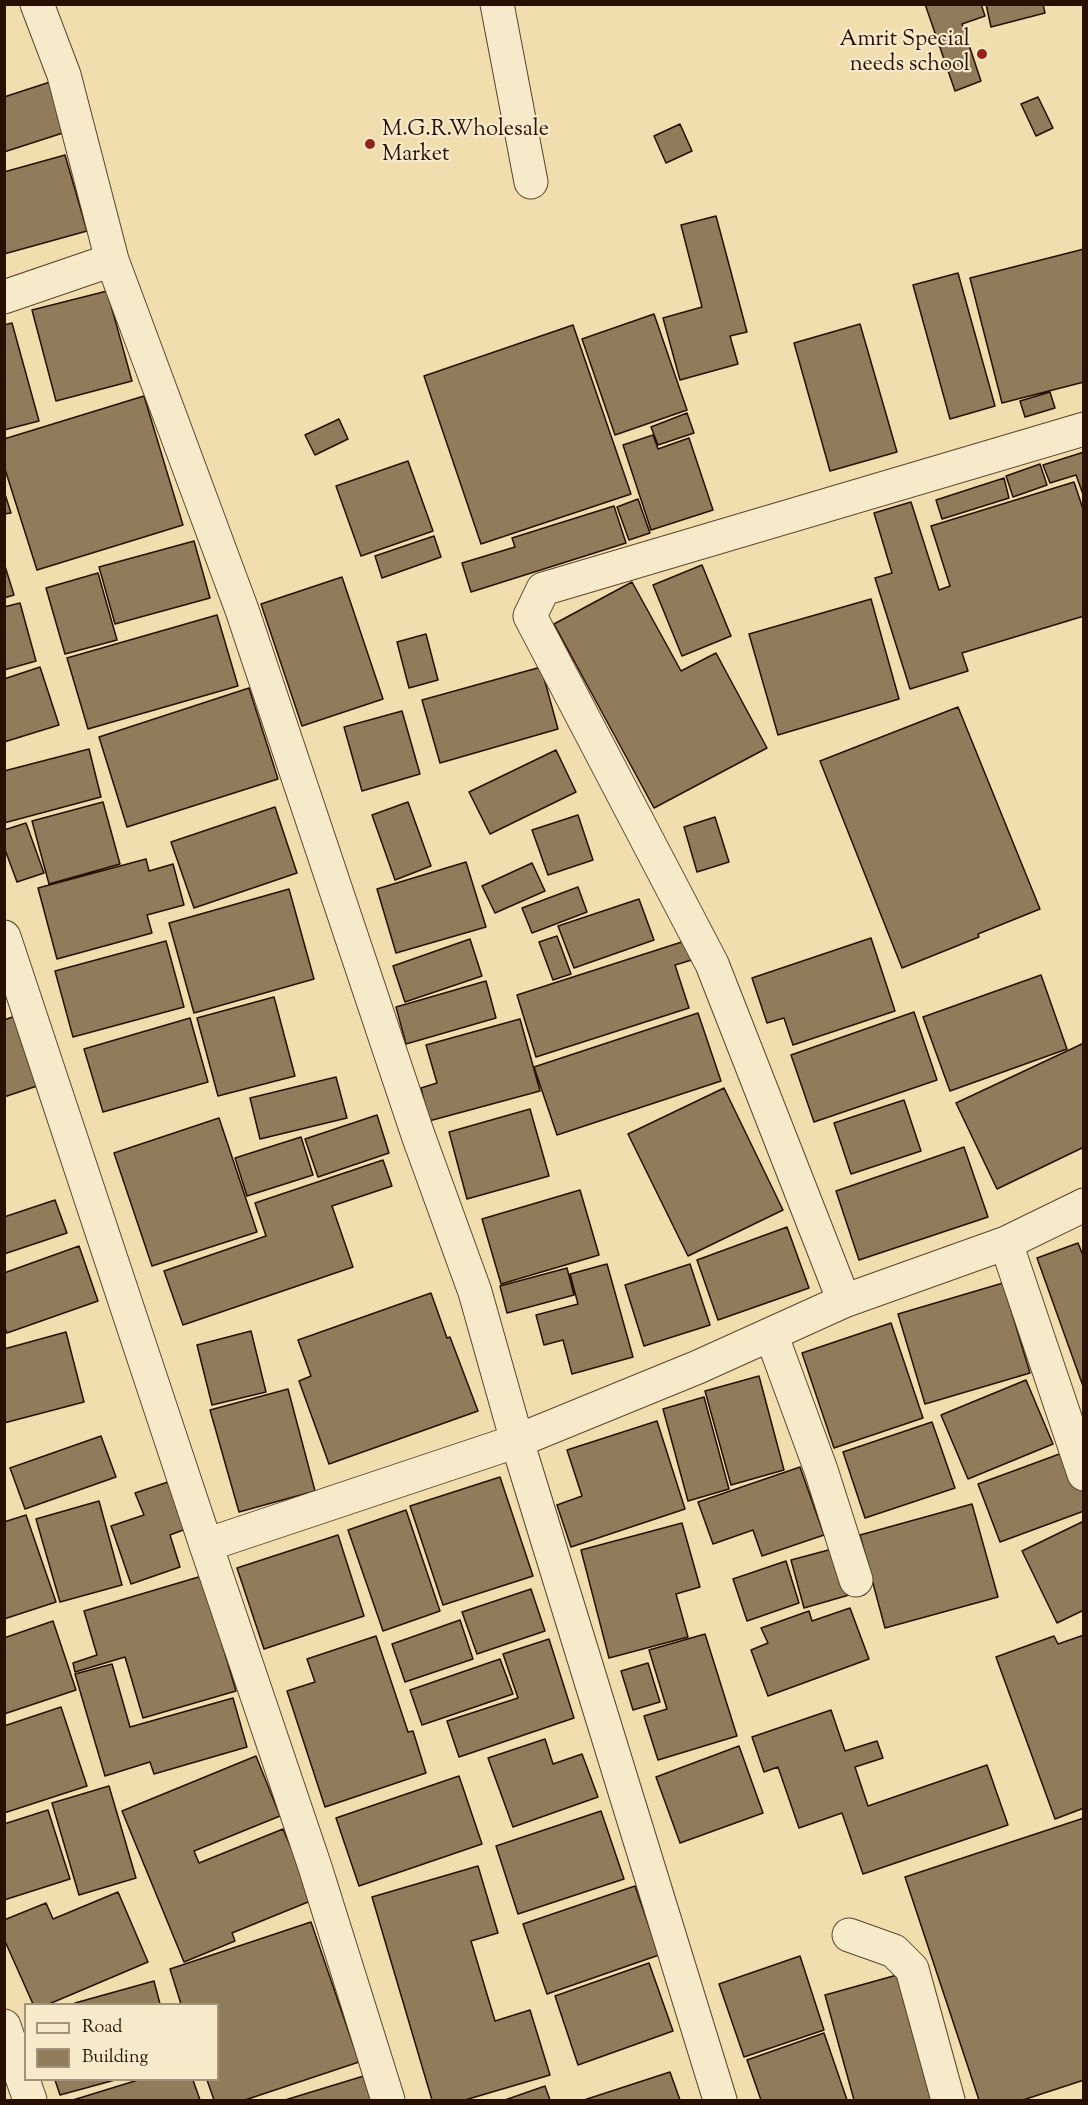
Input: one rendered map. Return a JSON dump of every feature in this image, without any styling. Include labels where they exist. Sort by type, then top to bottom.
[{"type":"street","points":[[37,4],[64,75],[112,260],[242,610],[418,1135],[475,1292],[517,1441],[720,2100]]},
{"type":"street","points":[[497,4],[531,182]]},
{"type":"street","points":[[4,297],[112,260]]},
{"type":"street","points":[[844,1301],[712,964],[530,616],[543,589],[1083,429]]},
{"type":"street","points":[[4,937],[315,1867],[388,2100]]},
{"type":"street","points":[[206,1545],[517,1441],[698,1367],[844,1301],[1006,1243],[1083,1205]]},
{"type":"street","points":[[1006,1243],[1083,1474]]},
{"type":"street","points":[[771,1334],[821,1470],[856,1580]]},
{"type":"street","points":[[849,1935],[894,1951],[912,1969],[948,2100]]},
{"type":"street","points":[[4,2026],[30,2100]]},
{"type":"building","points":[[925,4],[981,4],[985,16],[962,24],[981,81],[955,91]]},
{"type":"building","points":[[986,4],[1043,4],[1045,13],[991,27]]},
{"type":"building","points":[[50,82],[66,132],[4,152],[4,97]]},
{"type":"building","points":[[1038,97],[1053,128],[1036,136],[1021,104]]},
{"type":"building","points":[[680,124],[692,151],[666,163],[654,136]]},
{"type":"building","points":[[65,155],[87,231],[4,254],[4,172]]},
{"type":"building","points":[[716,216],[747,332],[730,336],[738,364],[680,380],[663,318],[702,307],[681,225]]},
{"type":"building","points":[[1084,249],[1084,382],[1002,403],[970,278]]},
{"type":"building","points":[[958,273],[995,406],[950,419],[913,285]]},
{"type":"building","points":[[107,291],[132,381],[56,401],[32,310]]},
{"type":"building","points":[[654,314],[687,410],[615,435],[582,339]]},
{"type":"building","points":[[12,323],[39,421],[4,430],[4,325]]},
{"type":"building","points":[[860,324],[897,452],[830,471],[794,343]]},
{"type":"building","points":[[573,325],[631,494],[481,544],[424,376]]},
{"type":"building","points":[[1050,392],[1055,408],[1025,417],[1020,401]]},
{"type":"building","points":[[144,396],[183,525],[37,570],[4,466],[4,439]]},
{"type":"building","points":[[687,413],[694,433],[658,445],[651,427]]},
{"type":"building","points":[[339,419],[348,439],[315,455],[305,435]]},
{"type":"building","points":[[653,435],[658,449],[689,438],[713,510],[651,530],[623,445]]},
{"type":"building","points":[[1084,452],[1084,497],[1076,475],[1050,483],[1043,465]]},
{"type":"building","points":[[408,461],[433,531],[361,556],[336,486]]},
{"type":"building","points":[[1040,464],[1047,485],[1013,497],[1006,476]]},
{"type":"building","points":[[1004,478],[1009,498],[942,519],[936,500]]},
{"type":"building","points":[[1074,482],[1084,512],[1084,616],[962,653],[968,671],[910,689],[875,578],[892,573],[874,513],[911,502],[939,590],[950,586],[931,526]]},
{"type":"building","points":[[4,491],[11,513],[4,514]]},
{"type":"building","points":[[638,499],[650,533],[629,540],[617,507]]},
{"type":"building","points":[[614,506],[626,543],[471,592],[462,563],[515,547],[512,538]]},
{"type":"building","points":[[434,536],[441,557],[382,578],[375,556]]},
{"type":"building","points":[[194,541],[210,598],[115,624],[99,567]]},
{"type":"building","points":[[4,563],[14,595],[4,598]]},
{"type":"building","points":[[702,565],[731,636],[682,656],[653,585]]},
{"type":"building","points":[[98,573],[117,640],[65,654],[46,588]]},
{"type":"building","points":[[342,577],[383,699],[302,726],[261,604]]},
{"type":"building","points":[[632,582],[681,671],[716,653],[767,748],[654,808],[554,624]]},
{"type":"building","points":[[871,599],[899,699],[778,735],[749,634]]},
{"type":"building","points":[[20,603],[36,661],[4,670],[4,607]]},
{"type":"building","points":[[217,615],[238,686],[88,729],[67,658]]},
{"type":"building","points":[[426,634],[438,680],[409,688],[397,642]]},
{"type":"building","points":[[40,667],[59,725],[4,742],[4,679]]},
{"type":"building","points":[[541,667],[558,729],[440,763],[422,700]]},
{"type":"building","points":[[249,688],[278,779],[127,827],[99,737]]},
{"type":"building","points":[[958,707],[1040,909],[902,968],[820,761]]},
{"type":"building","points":[[402,711],[420,774],[362,791],[344,727]]},
{"type":"building","points":[[89,749],[101,797],[4,823],[4,771]]},
{"type":"building","points":[[556,750],[576,792],[490,834],[469,792]]},
{"type":"building","points":[[103,802],[120,864],[49,884],[32,821]]},
{"type":"building","points":[[408,802],[431,866],[395,880],[372,815]]},
{"type":"building","points":[[275,807],[297,873],[194,908],[171,842]]},
{"type":"building","points":[[578,815],[593,860],[548,875],[532,830]]},
{"type":"building","points":[[715,817],[729,862],[697,872],[684,827]]},
{"type":"building","points":[[26,823],[44,873],[17,882],[4,847],[4,830]]},
{"type":"building","points":[[146,859],[149,871],[173,864],[184,905],[147,915],[152,933],[57,959],[38,888]]},
{"type":"building","points":[[466,862],[486,927],[396,953],[377,889]]},
{"type":"building","points":[[532,863],[545,891],[495,913],[482,886]]},
{"type":"building","points":[[578,887],[587,912],[532,933],[522,908]]},
{"type":"building","points":[[289,889],[314,979],[194,1013],[169,923]]},
{"type":"building","points":[[639,899],[654,940],[574,968],[558,926]]},
{"type":"building","points":[[557,936],[571,974],[553,980],[539,942]]},
{"type":"building","points":[[871,938],[895,1011],[793,1045],[784,1018],[767,1023],[752,978]]},
{"type":"building","points":[[470,939],[482,976],[405,1002],[393,966]]},
{"type":"building","points":[[688,940],[695,959],[675,965],[689,1008],[536,1057],[517,995]]},
{"type":"building","points":[[166,941],[184,1007],[73,1037],[55,971]]},
{"type":"building","points":[[1041,975],[1067,1049],[950,1091],[923,1017]]},
{"type":"building","points":[[486,981],[496,1018],[406,1044],[396,1007]]},
{"type":"building","points":[[274,997],[295,1076],[218,1096],[197,1018]]},
{"type":"building","points":[[914,1012],[937,1080],[814,1122],[791,1055]]},
{"type":"building","points":[[24,1013],[46,1083],[4,1097],[4,1020]]},
{"type":"building","points":[[698,1013],[721,1081],[557,1135],[534,1067]]},
{"type":"building","points":[[190,1018],[208,1082],[103,1112],[84,1049]]},
{"type":"building","points":[[520,1019],[540,1091],[429,1121],[421,1088],[437,1083],[426,1045]]},
{"type":"building","points":[[1084,1043],[1084,1147],[997,1189],[956,1103]]},
{"type":"building","points":[[336,1077],[347,1118],[260,1139],[250,1098]]},
{"type":"building","points":[[724,1088],[783,1210],[688,1256],[628,1134]]},
{"type":"building","points":[[904,1100],[921,1151],[851,1174],[834,1123]]},
{"type":"building","points":[[530,1109],[549,1176],[467,1199],[449,1132]]},
{"type":"building","points":[[377,1115],[389,1153],[318,1177],[305,1139]]},
{"type":"building","points":[[219,1118],[257,1232],[152,1266],[114,1153]]},
{"type":"building","points":[[301,1137],[313,1175],[247,1196],[235,1158]]},
{"type":"building","points":[[964,1147],[988,1217],[859,1260],[836,1191]]},
{"type":"building","points":[[383,1160],[392,1186],[332,1206],[353,1267],[183,1325],[164,1271],[266,1236],[255,1203]]},
{"type":"building","points":[[580,1190],[599,1255],[501,1284],[482,1219]]},
{"type":"building","points":[[55,1200],[67,1233],[4,1254],[4,1217]]},
{"type":"building","points":[[787,1227],[809,1288],[718,1320],[697,1260]]},
{"type":"building","points":[[1078,1243],[1084,1258],[1084,1389],[1037,1258]]},
{"type":"building","points":[[79,1246],[98,1301],[7,1333],[4,1326],[4,1273]]},
{"type":"building","points":[[607,1264],[633,1357],[572,1374],[563,1340],[544,1345],[536,1315],[578,1304],[570,1274]]},
{"type":"building","points":[[690,1264],[710,1325],[644,1346],[625,1285]]},
{"type":"building","points":[[567,1268],[574,1295],[507,1313],[500,1286]]},
{"type":"building","points":[[1003,1283],[1030,1373],[925,1404],[898,1314]]},
{"type":"building","points":[[431,1293],[478,1411],[329,1464],[299,1381],[311,1376],[298,1340]]},
{"type":"building","points":[[891,1323],[923,1418],[834,1448],[802,1353]]},
{"type":"building","points":[[251,1331],[266,1392],[212,1405],[197,1345]]},
{"type":"building","points":[[66,1332],[84,1402],[4,1423],[4,1349]]},
{"type":"building","points":[[759,1376],[784,1470],[731,1485],[705,1391]]},
{"type":"building","points":[[1026,1380],[1053,1444],[968,1479],[941,1415]]},
{"type":"building","points":[[288,1389],[315,1491],[239,1512],[210,1410]]},
{"type":"building","points":[[704,1397],[729,1489],[688,1501],[663,1409]]},
{"type":"building","points":[[657,1421],[685,1509],[571,1547],[557,1505],[582,1496],[567,1450]]},
{"type":"building","points":[[932,1422],[955,1488],[865,1518],[843,1452]]},
{"type":"building","points":[[101,1436],[116,1477],[25,1509],[10,1468]]},
{"type":"building","points":[[1073,1449],[1084,1477],[1084,1511],[1000,1542],[978,1484]]},
{"type":"building","points":[[800,1467],[824,1535],[762,1556],[753,1530],[713,1544],[698,1502]]},
{"type":"building","points":[[500,1477],[533,1576],[443,1605],[410,1506]]},
{"type":"building","points":[[174,1480],[191,1527],[170,1535],[180,1567],[131,1584],[111,1526],[144,1515],[135,1493]]},
{"type":"building","points":[[99,1501],[122,1585],[60,1602],[36,1519]]},
{"type":"building","points":[[972,1504],[998,1597],[885,1628],[860,1535]]},
{"type":"building","points":[[406,1510],[440,1611],[383,1631],[348,1530]]},
{"type":"building","points":[[26,1515],[56,1602],[4,1619],[4,1522]]},
{"type":"building","points":[[1084,1521],[1084,1610],[1057,1623],[1022,1551]]},
{"type":"building","points":[[682,1523],[700,1587],[676,1594],[688,1637],[609,1658],[581,1550]]},
{"type":"building","points":[[338,1535],[364,1616],[264,1649],[237,1568]]},
{"type":"building","points":[[836,1548],[849,1595],[804,1608],[791,1560]]},
{"type":"building","points":[[786,1561],[799,1603],[747,1621],[733,1579]]},
{"type":"building","points":[[202,1576],[236,1691],[143,1718],[125,1657],[75,1672],[73,1663],[97,1655],[84,1611]]},
{"type":"building","points":[[531,1589],[545,1631],[477,1654],[462,1612]]},
{"type":"building","points":[[850,1608],[869,1659],[768,1696],[751,1650],[768,1643],[761,1628],[809,1611],[812,1621]]},
{"type":"building","points":[[460,1620],[473,1659],[405,1682],[392,1644]]},
{"type":"building","points":[[53,1621],[76,1690],[4,1714],[4,1638]]},
{"type":"building","points":[[705,1634],[737,1736],[658,1760],[644,1716],[667,1709],[649,1650]]},
{"type":"building","points":[[1084,1635],[1084,1808],[1055,1819],[996,1657],[1054,1636],[1058,1644]]},
{"type":"building","points":[[376,1636],[408,1732],[413,1731],[426,1773],[325,1807],[287,1691],[315,1682],[307,1659]]},
{"type":"building","points":[[549,1639],[574,1718],[459,1757],[447,1721],[518,1698],[503,1654]]},
{"type":"building","points":[[500,1659],[513,1694],[422,1725],[410,1690]]},
{"type":"building","points":[[648,1663],[660,1702],[633,1710],[621,1671]]},
{"type":"building","points":[[112,1664],[130,1727],[233,1698],[247,1747],[154,1774],[150,1762],[105,1776],[75,1674]]},
{"type":"building","points":[[61,1707],[87,1786],[4,1813],[4,1726]]},
{"type":"building","points":[[831,1710],[845,1751],[877,1741],[883,1758],[855,1767],[868,1806],[987,1765],[1008,1825],[863,1874],[842,1813],[799,1828],[778,1767],[764,1772],[752,1737]]},
{"type":"building","points":[[545,1739],[553,1764],[582,1754],[598,1797],[513,1827],[488,1758]]},
{"type":"building","points":[[739,1746],[763,1813],[680,1843],[656,1777]]},
{"type":"building","points":[[256,1756],[280,1816],[194,1851],[199,1863],[283,1829],[313,1900],[232,1933],[235,1941],[184,1962],[122,1811]]},
{"type":"building","points":[[459,1776],[482,1844],[359,1886],[336,1818]]},
{"type":"building","points":[[109,1786],[136,1878],[79,1895],[52,1803]]},
{"type":"building","points":[[48,1810],[70,1879],[4,1900],[4,1824]]},
{"type":"building","points":[[601,1811],[624,1879],[518,1914],[496,1846]]},
{"type":"building","points":[[1084,1818],[1084,2080],[1023,2100],[979,2100],[905,1877]]},
{"type":"building","points":[[478,1866],[498,1933],[471,1941],[495,2021],[530,2010],[550,2075],[465,2100],[432,2100],[372,1897]]},
{"type":"building","points":[[635,1886],[659,1955],[547,1994],[523,1924]]},
{"type":"building","points":[[118,1892],[148,1962],[51,2003],[33,2003],[4,1939],[4,1920],[46,1903],[53,1919]]},
{"type":"building","points":[[311,1922],[359,2062],[245,2100],[214,2100],[207,2081],[219,2081],[219,2003],[181,2003],[170,1969]]},
{"type":"building","points":[[800,1956],[824,2030],[744,2057],[719,1984]]},
{"type":"building","points":[[649,1963],[673,2031],[578,2065],[555,1996]]},
{"type":"building","points":[[897,1975],[932,2100],[854,2100],[825,1995]]},
{"type":"building","points":[[154,1981],[160,2003],[75,2003]]},
{"type":"building","points":[[824,2033],[847,2100],[761,2100],[747,2060]]},
{"type":"building","points":[[670,2072],[680,2100],[584,2100]]},
{"type":"building","points":[[367,2075],[375,2100],[285,2100]]},
{"type":"building","points":[[55,2081],[111,2081],[60,2095]]},
{"type":"building","points":[[135,2081],[193,2081],[200,2100],[73,2100]]},
{"type":"building","points":[[545,2086],[550,2100],[505,2100]]},
{"type":"place","name":"Amrit Special needs school","points":[[982,54]]},
{"type":"place","name":"M.G.R.Wholesale Market","points":[[370,144]]}]
